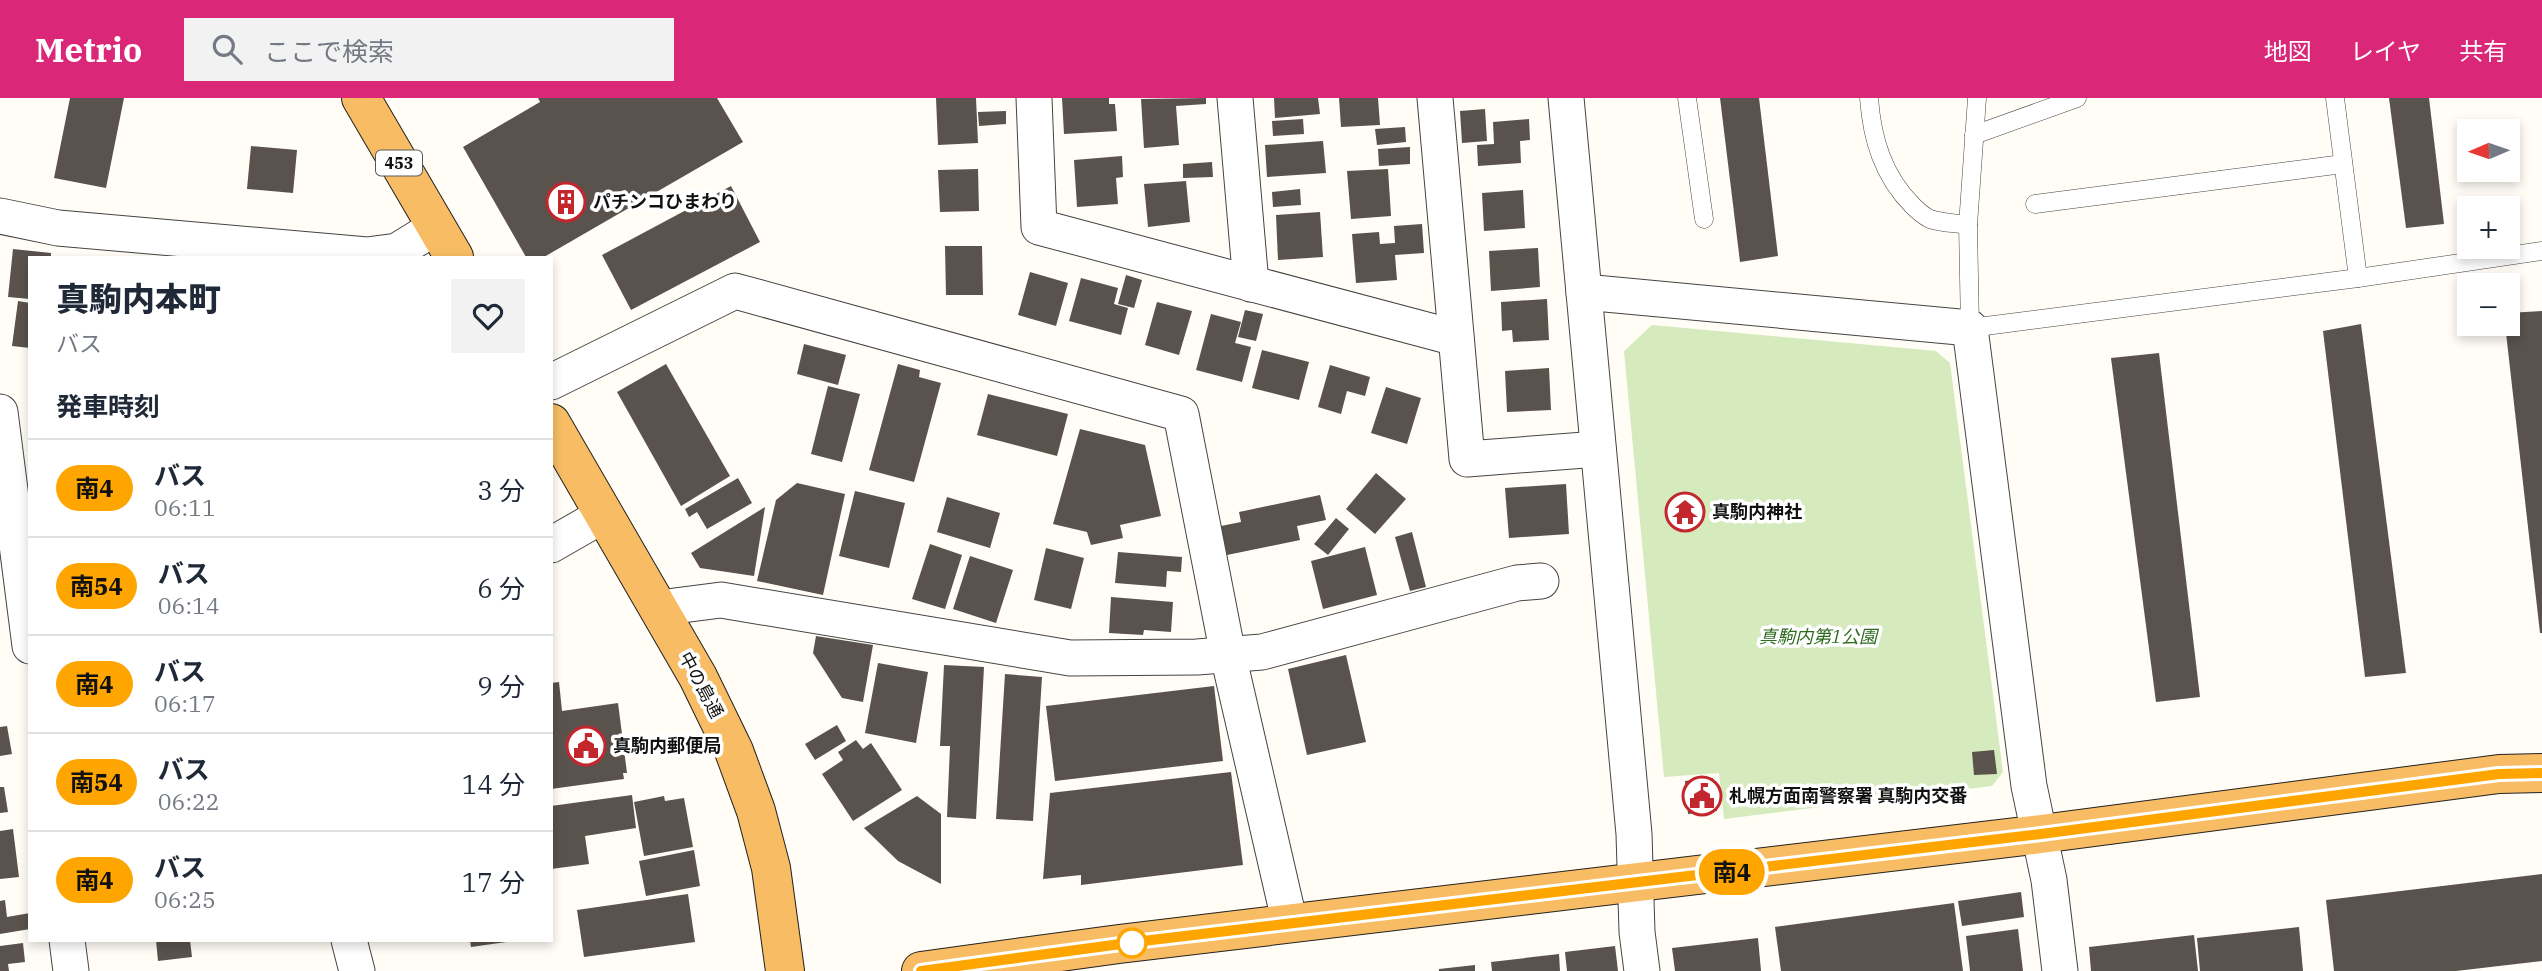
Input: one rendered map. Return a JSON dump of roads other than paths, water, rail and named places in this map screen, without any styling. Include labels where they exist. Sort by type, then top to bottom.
[{"type":"highway","name":"453","points":[[361,98],[445,242]]},
{"type":"highway","name":"中の島通","points":[[553,426],[703,687],[746,782],[771,868],[785,971]]},
{"type":"highway","points":[[921,971],[2041,834],[2499,774],[2542,773]]},
{"type":"street","points":[[1034,98],[1039,227],[1456,338]]},
{"type":"street","points":[[1235,98],[1251,284]]},
{"type":"street","points":[[1435,98],[1467,459],[1598,449]]},
{"type":"street","points":[[1566,98],[1634,834],[1637,932],[1642,971]]},
{"type":"street","points":[[0,216],[58,228],[367,255],[445,242]]},
{"type":"street","points":[[553,382],[735,291],[1181,414],[1228,655],[1290,924]]},
{"type":"street","points":[[1584,292],[1970,328],[2029,786],[2041,834],[2060,971]]},
{"type":"street","points":[[0,412],[5,485],[26,585],[28,616]]},
{"type":"street","points":[[553,544],[605,514]]},
{"type":"street","points":[[659,608],[721,600],[1070,658],[1228,655],[1262,652],[1517,583],[1541,581]]},
{"type":"street","points":[[67,942],[71,971]]},
{"type":"street","points":[[350,942],[357,971]]},
{"type":"lane","points":[[1687,98],[1704,219]]},
{"type":"lane","points":[[1869,98],[1873,135],[1880,157],[1889,176],[1905,198],[1931,220],[1968,225]]},
{"type":"lane","points":[[1977,98],[1968,225],[1970,328],[2358,278],[2542,251]]},
{"type":"lane","points":[[1974,135],[2077,98]]},
{"type":"lane","points":[[2335,98],[2358,278]]},
{"type":"lane","points":[[2035,204],[2343,164]]},
{"type":"place","name":"パチンコひまわり","points":[[566,202]]},
{"type":"place","name":"真駒内神社","points":[[1685,512]]},
{"type":"place","name":"真駒内郵便局","points":[[586,746]]},
{"type":"place","name":"札幌方面南警察署 真駒内交番","points":[[1702,796]]},
{"type":"park label","name":"真駒内第1公園","points":[[1818,637]]}]
